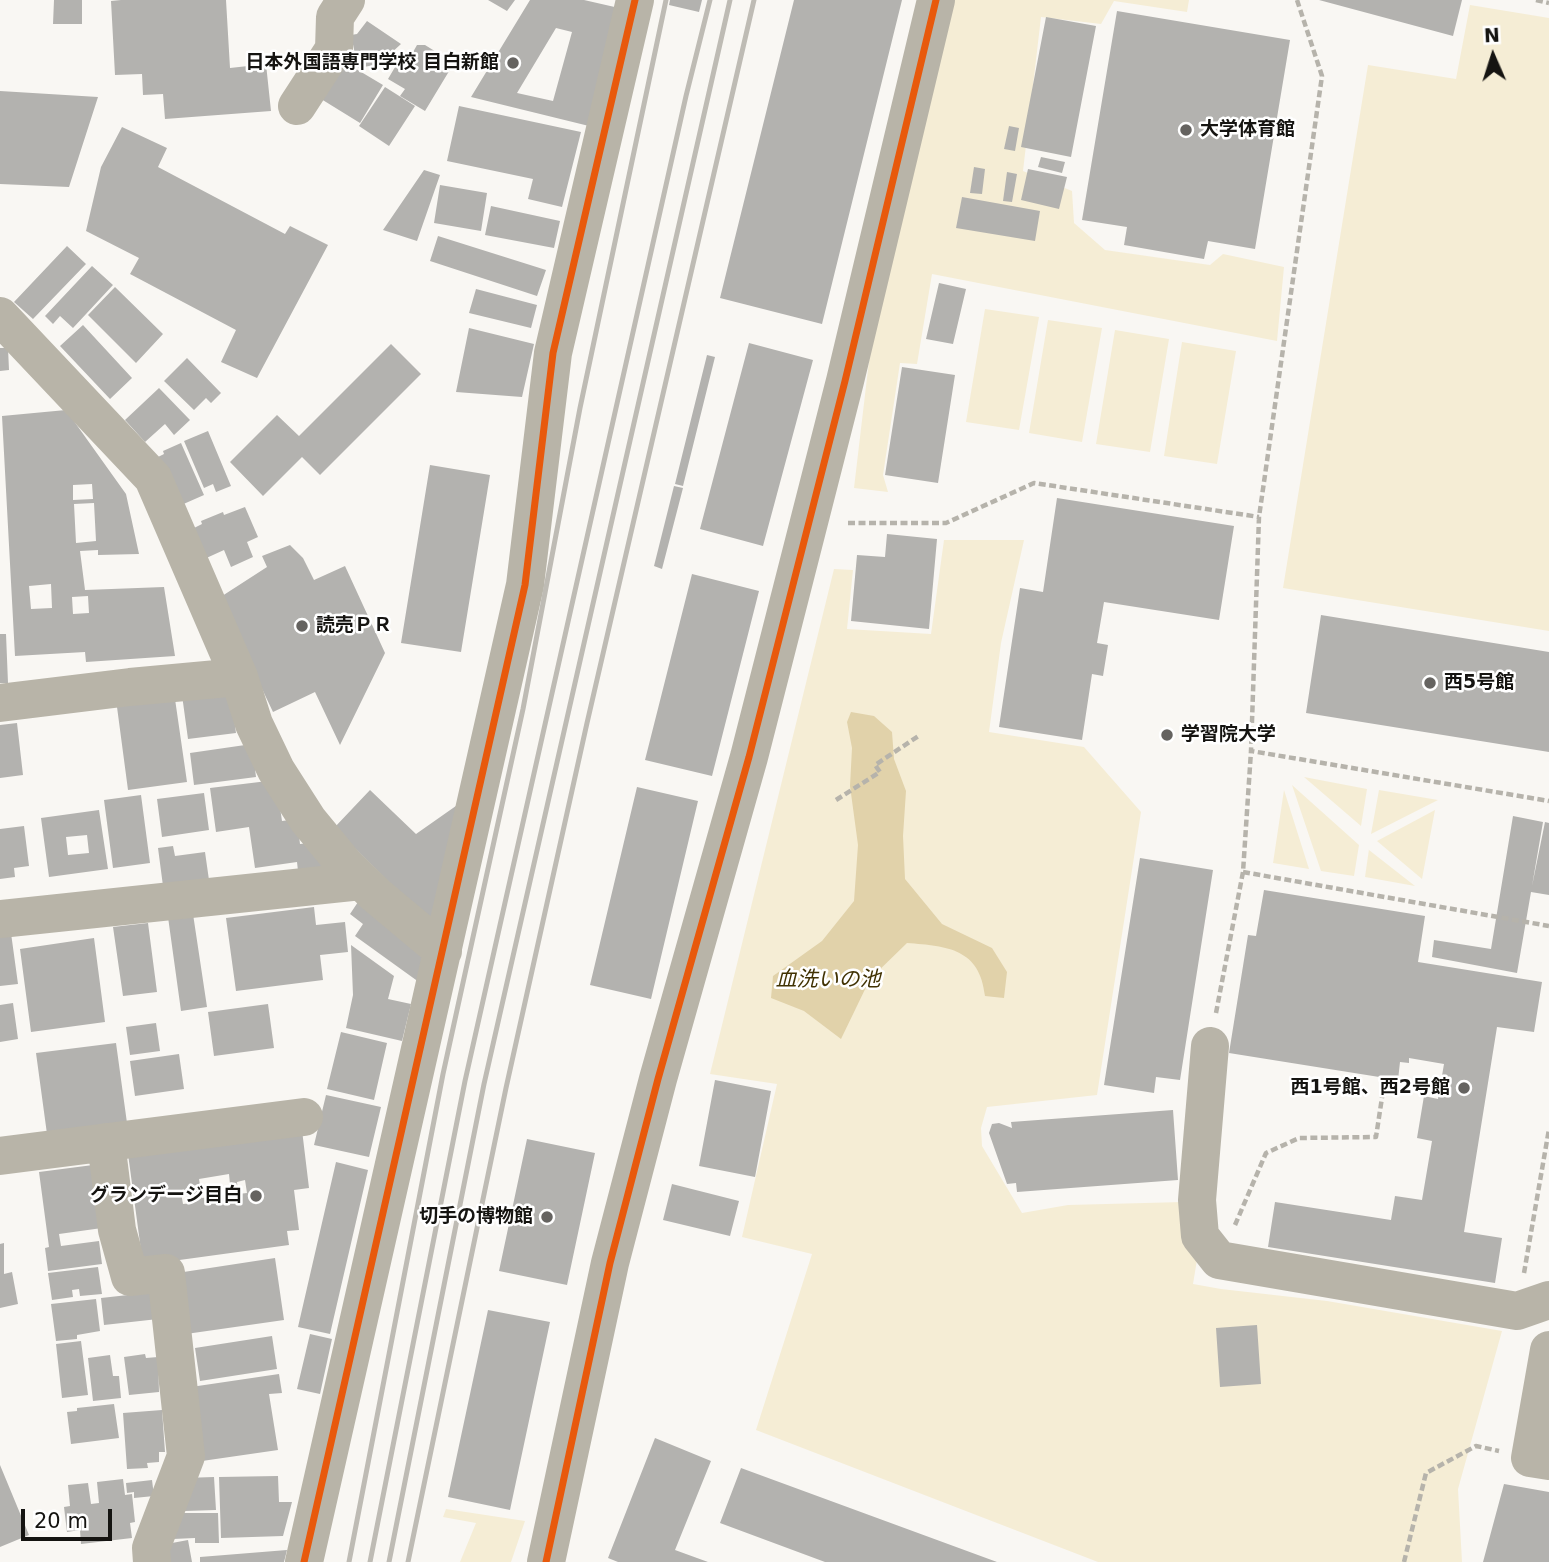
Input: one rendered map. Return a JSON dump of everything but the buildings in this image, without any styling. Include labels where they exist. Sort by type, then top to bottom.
[{"type":"street","points":[[297,106],[334,49],[335,17],[346,0]]},
{"type":"street","points":[[304,1562],[525,585],[553,353],[635,0]]},
{"type":"street","points":[[546,1562],[610,1263],[658,1079],[749,757],[845,381],[936,0]]},
{"type":"street","points":[[0,316],[153,478],[239,677],[254,724],[276,770],[308,820],[345,866],[443,951]]},
{"type":"street","points":[[0,703],[239,677]]},
{"type":"street","points":[[0,919],[361,881]]},
{"type":"street","points":[[1210,1046],[1197,1200],[1200,1236],[1219,1260],[1533,1306]]},
{"type":"street","points":[[0,1156],[304,1117]]},
{"type":"street","points":[[106,1142],[117,1230],[130,1277],[166,1273],[186,1456],[150,1548],[152,1562]]},
{"type":"street","points":[[1540,1459],[1549,1350]]},
{"type":"path","points":[[1210,1046],[1243,872],[1251,751],[1259,517],[1322,76],[1297,0]]},
{"type":"path","points":[[1536,0],[1549,3]]},
{"type":"path","points":[[848,523],[946,523],[1034,483],[1259,517]]},
{"type":"path","points":[[836,800],[880,772],[875,765],[920,735]]},
{"type":"path","points":[[1251,751],[1549,801]]},
{"type":"path","points":[[1243,872],[1549,926]]},
{"type":"path","points":[[1219,1260],[1266,1153],[1299,1139],[1376,1137],[1382,1091]]},
{"type":"path","points":[[1533,1306],[1549,1129]]},
{"type":"path","points":[[1404,1562],[1426,1474],[1476,1446],[1540,1459]]},
{"type":"shaded area","points":[[953,0],[1189,0],[1187,12],[1114,1],[1101,24],[1041,17],[1023,171],[1072,191],[1074,223],[1105,250],[1210,265],[1223,254],[1284,267],[1277,341],[932,274],[917,364],[900,363],[883,475],[888,492],[854,488],[871,344]]},
{"type":"shaded area","points":[[1470,5],[1549,18],[1549,631],[1283,588],[1368,65],[1456,79]]},
{"type":"shaded area","points":[[985,309],[1039,317],[1019,430],[966,422]]},
{"type":"shaded area","points":[[1048,320],[1102,328],[1082,442],[1029,433]]},
{"type":"shaded area","points":[[1115,330],[1169,339],[1150,452],[1096,444]]},
{"type":"shaded area","points":[[1182,342],[1236,351],[1217,464],[1164,456]]},
{"type":"shaded area","points":[[944,540],[1024,540],[1001,643],[989,732],[1084,747],[1141,812],[1097,1095],[987,1107],[981,1128],[982,1146],[1022,1213],[1068,1205],[1183,1202],[1197,1260],[1193,1284],[1327,1301],[1502,1331],[1458,1489],[1462,1562],[1098,1562],[756,1430],[812,1254],[742,1237],[777,1084],[710,1074],[834,569],[853,570],[847,629],[931,634]]},
{"type":"shaded area","points":[[1304,777],[1367,789],[1361,826]]},
{"type":"shaded area","points":[[1292,785],[1359,845],[1354,876],[1321,871]]},
{"type":"shaded area","points":[[1284,790],[1309,869],[1273,863]]},
{"type":"shaded area","points":[[1379,790],[1438,800],[1371,834]]},
{"type":"shaded area","points":[[1435,810],[1422,879],[1377,841]]},
{"type":"shaded area","points":[[1369,850],[1415,886],[1365,877]]},
{"type":"shaded area","points":[[446,1509],[525,1521],[511,1562],[460,1562],[476,1523],[443,1517]]},
{"type":"water","name":"血洗いの池","points":[[851,712],[874,716],[892,732],[894,759],[906,791],[903,836],[905,879],[942,924],[992,948],[1007,972],[1004,998],[985,996],[982,980],[969,959],[948,949],[907,943],[870,979],[841,1039],[804,1011],[771,998],[773,976],[822,941],[854,901],[858,845],[850,786],[852,748],[847,722]]},
{"type":"railway","points":[[349,1562],[443,1074],[523,709],[580,408],[666,0]]},
{"type":"railway","points":[[370,1562],[465,1081],[686,96],[710,0]]},
{"type":"railway","points":[[389,1562],[484,1084],[730,0]]},
{"type":"railway","points":[[408,1562],[506,1088],[587,723],[754,0]]},
{"type":"cycle path","points":[[304,1562],[525,585],[553,353],[635,0]]},
{"type":"cycle path","points":[[546,1562],[610,1263],[658,1079],[749,757],[845,381],[936,0]]},
{"type":"place","name":"日本外国語専門学校 目白新館","points":[[513,63]]},
{"type":"place","name":"大学体育館","points":[[1186,130]]},
{"type":"place","name":"読売ＰＲ","points":[[302,626]]},
{"type":"place","name":"西5号館","points":[[1430,683]]},
{"type":"place","name":"学習院大学","points":[[1167,735]]},
{"type":"place","name":"西1号館、西2号館","points":[[1464,1088]]},
{"type":"place","name":"グランデージ目白","points":[[256,1196]]},
{"type":"place","name":"切手の博物館","points":[[547,1217]]}]
